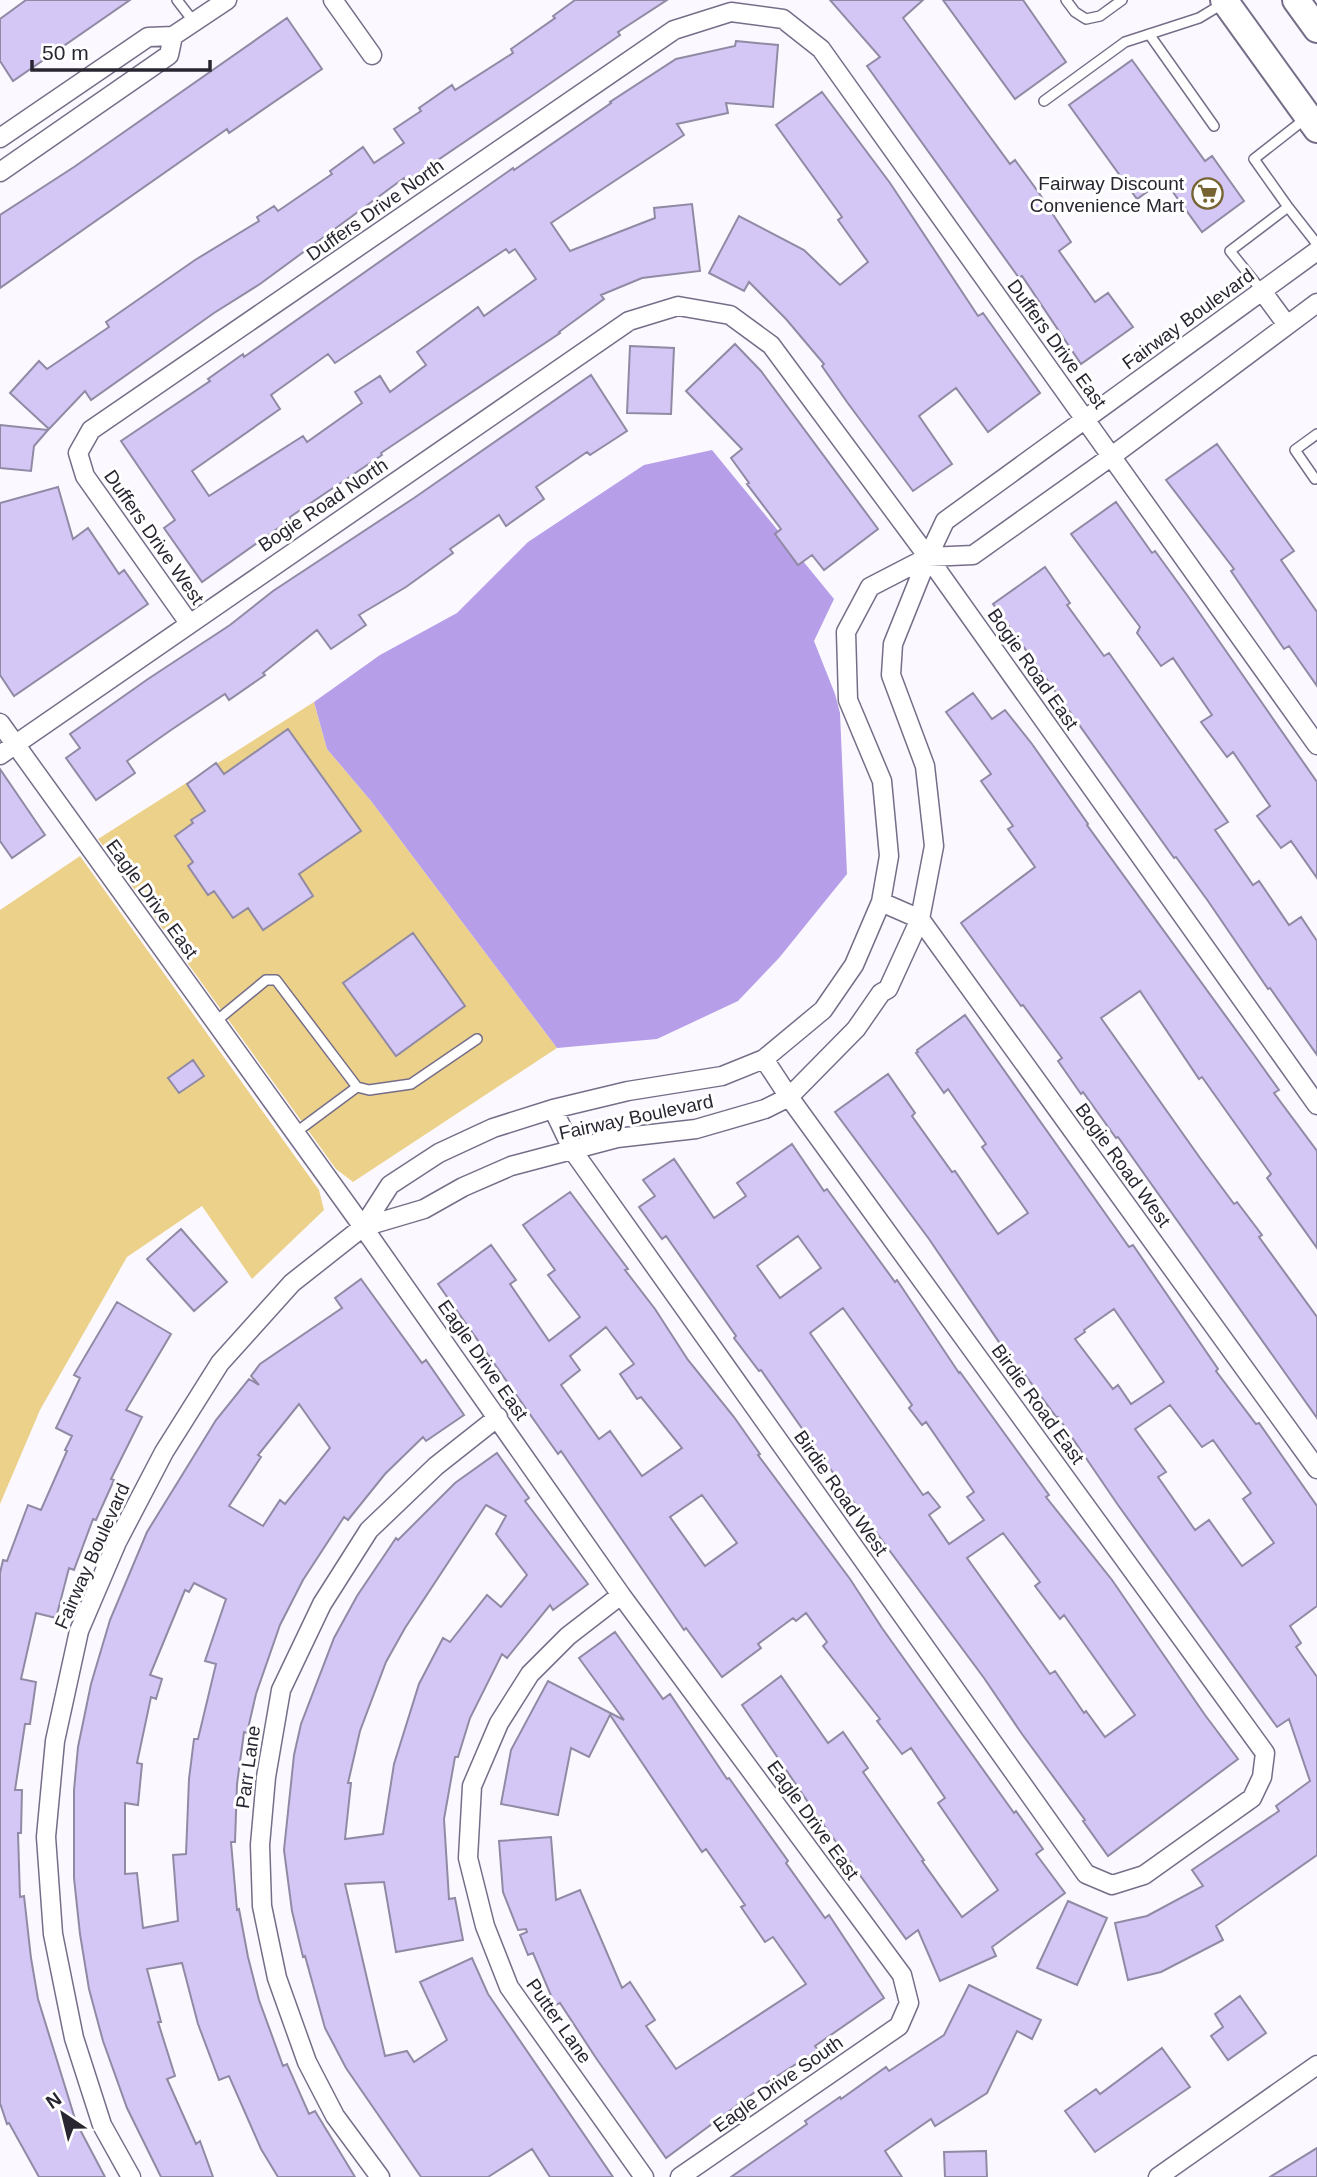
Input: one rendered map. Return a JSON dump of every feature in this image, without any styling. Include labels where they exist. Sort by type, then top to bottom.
[{"type":"main road","points":[[1296,0],[1317,29]]},
{"type":"main road","points":[[1224,1],[1312,123]]},
{"type":"street","points":[[0,138],[148,37],[173,36],[227,0]]},
{"type":"street","points":[[333,0],[372,55]]},
{"type":"street","name":"Duffers Drive East","points":[[731,12],[783,19],[821,49],[1317,746]]},
{"type":"street","name":"Duffers Drive North","points":[[85,476],[78,453],[92,430],[674,30],[731,12]]},
{"type":"street","points":[[0,172],[169,55],[173,36]]},
{"type":"street","name":"Fairway Boulevard","points":[[363,1227],[424,1209],[511,1166],[617,1138],[696,1129],[765,1109],[789,1097],[856,1030],[881,993],[888,989],[920,919],[934,846],[925,766],[891,675],[894,644],[945,521],[1317,251]]},
{"type":"street","points":[[1262,291],[1287,325]]},
{"type":"street","name":"Fairway Boulevard","points":[[131,2177],[102,2125],[74,2038],[53,1934],[46,1837],[55,1741],[79,1631],[117,1542],[164,1452],[220,1363],[292,1283],[363,1227],[390,1185],[439,1153],[494,1128],[552,1109],[628,1091],[722,1076],[764,1059],[823,1010],[854,965],[881,902],[889,856],[882,781],[848,700],[846,632],[870,587],[928,557],[973,555],[1112,456],[1317,303]]},
{"type":"street","name":"Bogie Road East","points":[[678,306],[730,315],[771,345],[928,557],[1317,1105]]},
{"type":"street","name":"Bogie Road North","points":[[7,750],[629,321],[678,306]]},
{"type":"street","name":"Duffers Drive West","points":[[85,476],[189,623]]},
{"type":"street","name":"Eagle Drive East","points":[[0,723],[7,750],[215,1021],[498,1417],[621,1595],[902,1975],[909,2003],[899,2026]]},
{"type":"street","points":[[881,902],[920,919]]},
{"type":"street","name":"Bogie Road West","points":[[920,919],[1317,1469]]},
{"type":"street","name":"Birdie Road East","points":[[764,1059],[1265,1753],[1262,1777],[1252,1798],[1144,1875],[1112,1885]]},
{"type":"street","name":"Birdie Road West","points":[[552,1109],[573,1151],[1086,1874],[1112,1885]]},
{"type":"street","name":"Parr Lane","points":[[380,2177],[335,2116],[307,2063],[277,1979],[262,1906],[260,1845],[266,1777],[281,1690],[322,1604],[369,1531],[436,1466],[498,1417]]},
{"type":"street","name":"Putter Lane","points":[[621,1595],[568,1636],[530,1674],[499,1723],[472,1786],[468,1858],[485,1926],[509,1987],[644,2177]]},
{"type":"street","name":"Eagle Drive South","points":[[680,2177],[899,2026]]},
{"type":"street","points":[[1158,2177],[1317,2065]]},
{"type":"lane","points":[[177,0],[194,22]]},
{"type":"lane","points":[[1066,0],[1075,12],[1086,19],[1100,16],[1122,0]]},
{"type":"lane","points":[[1045,101],[1125,42],[1199,18],[1224,1]]},
{"type":"lane","points":[[1149,34],[1214,126]]},
{"type":"lane","points":[[1312,123],[1254,159],[1317,244]]},
{"type":"lane","points":[[1262,291],[1230,251],[1288,207]]},
{"type":"lane","points":[[1315,479],[1295,450],[1317,435]]},
{"type":"lane","points":[[215,1021],[266,980],[276,980],[357,1087],[369,1090],[411,1084],[477,1039]]},
{"type":"lane","points":[[295,1133],[357,1087]]},
{"type":"shaded area","points":[[712,450],[834,599],[814,641],[840,713],[847,874],[779,958],[738,1001],[657,1039],[557,1048],[371,801],[327,749],[314,702],[380,655],[457,613],[528,542],[644,465]]},
{"type":"shaded area","points":[[314,702],[327,749],[371,801],[557,1048],[353,1182],[336,1169],[98,839]]},
{"type":"shaded area","points":[[80,856],[319,1190],[324,1210],[252,1279],[202,1206],[127,1257],[40,1410],[0,1504],[0,910]]},
{"type":"building","points":[[26,0],[130,0],[13,81],[0,61],[0,19]]},
{"type":"building","points":[[575,0],[667,0],[407,181],[404,178],[260,284],[214,313],[91,400],[85,391],[49,429],[10,393],[39,361],[47,369],[109,327],[106,322],[195,260],[259,221],[257,217],[274,206],[278,211],[332,174],[330,171],[363,147],[374,163],[404,143],[394,129],[421,111],[419,108],[452,85],[455,90],[513,53],[511,49],[555,18],[553,16]]},
{"type":"building","points":[[830,0],[923,0],[903,18],[1010,164],[1015,160],[1039,193],[1071,242],[1059,251],[1095,302],[1108,293],[1133,327],[1081,364],[1022,276],[1019,278],[867,66],[880,57]]},
{"type":"building","points":[[943,0],[1023,0],[1066,62],[1015,99]]},
{"type":"building","points":[[287,18],[322,69],[229,133],[227,129],[0,288],[0,215],[74,167]]},
{"type":"building","points":[[736,41],[778,45],[773,107],[726,103],[728,113],[677,124],[684,135],[551,223],[570,251],[655,218],[654,208],[692,204],[700,271],[642,278],[601,295],[604,299],[560,333],[381,453],[382,455],[290,517],[291,519],[202,582],[164,528],[175,520],[121,441],[513,168],[514,170],[676,59],[735,46]],"holes":[[[506,249],[509,253],[515,249],[536,279],[484,316],[478,307],[417,352],[426,365],[390,392],[380,376],[355,392],[362,403],[307,442],[303,436],[209,496],[192,471],[280,409],[271,395],[328,354],[335,363]]]},
{"type":"building","points":[[1132,60],[1205,161],[1212,156],[1244,201],[1202,232],[1164,180],[1137,199],[1069,105]]},
{"type":"building","points":[[822,92],[890,183],[978,316],[983,313],[1040,393],[988,432],[956,388],[919,416],[952,464],[913,491],[847,402],[822,366],[824,364],[786,319],[749,282],[744,291],[709,273],[739,216],[804,250],[840,285],[868,262],[838,220],[842,217],[776,125]]},
{"type":"building","points":[[735,344],[761,371],[878,529],[824,570],[812,555],[798,565],[775,534],[781,529],[731,458],[742,449],[686,391]]},
{"type":"building","points":[[630,346],[674,348],[671,414],[627,413]]},
{"type":"building","points":[[591,375],[627,431],[590,455],[587,452],[536,487],[544,499],[506,526],[499,515],[450,549],[453,553],[406,587],[359,615],[366,625],[331,649],[317,630],[263,673],[265,675],[229,700],[225,694],[171,730],[127,761],[135,773],[96,800],[66,758],[80,748],[70,734],[230,625],[273,591],[414,498]]},
{"type":"building","points":[[0,425],[48,430],[34,446],[31,471],[0,468]]},
{"type":"building","points":[[1217,444],[1294,551],[1281,560],[1317,612],[1317,686],[1289,646],[1284,649],[1231,571],[1234,569],[1166,480]]},
{"type":"building","points":[[58,487],[73,539],[88,528],[119,574],[124,570],[148,604],[14,696],[0,675],[0,503]]},
{"type":"building","points":[[1116,502],[1152,553],[1155,551],[1187,595],[1317,782],[1317,878],[1291,841],[1281,848],[1257,816],[1270,806],[1233,752],[1227,757],[1201,722],[1212,715],[1173,658],[1161,666],[1137,633],[1140,627],[1071,534]]},
{"type":"building","points":[[1045,567],[1070,603],[1067,605],[1104,656],[1109,653],[1228,822],[1215,830],[1253,885],[1259,881],[1289,925],[1301,917],[1317,941],[1317,1055],[993,604]]},
{"type":"building","points":[[973,693],[992,719],[1005,710],[1032,744],[1087,825],[1279,1090],[1274,1093],[1317,1151],[1317,1248],[1267,1178],[1271,1174],[1202,1077],[1199,1079],[1140,991],[1101,1018],[1234,1204],[1237,1202],[1262,1235],[1259,1237],[1317,1317],[1317,1418],[1118,1137],[1116,1138],[1083,1092],[1081,1094],[1058,1061],[1062,1058],[961,923],[1035,867],[1008,829],[1013,826],[981,781],[991,774],[946,712]]},
{"type":"building","points":[[288,729],[361,831],[299,874],[313,896],[263,930],[248,908],[233,918],[214,891],[208,895],[188,866],[193,862],[175,836],[205,811],[187,784],[216,763],[224,774]]},
{"type":"building","points":[[0,769],[45,835],[12,858],[0,841]]},
{"type":"building","points":[[413,933],[465,1006],[396,1056],[343,983]]},
{"type":"building","points":[[965,1015],[1129,1247],[1133,1245],[1218,1369],[1216,1371],[1256,1424],[1259,1423],[1317,1506],[1317,1606],[1290,1626],[1301,1643],[1296,1647],[1317,1677],[1317,1855],[1216,1926],[1223,1940],[1161,1972],[1128,1980],[1115,1923],[1147,1916],[1203,1886],[1192,1870],[1279,1811],[1276,1806],[1310,1781],[1289,1719],[1277,1727],[1058,1417],[1025,1375],[1022,1376],[929,1239],[835,1112],[888,1074],[915,1113],[912,1116],[952,1172],[955,1171],[998,1234],[1028,1213],[982,1147],[986,1144],[948,1089],[944,1093],[916,1053]],"holes":[[[1114,1309],[1164,1382],[1131,1404],[1118,1385],[1113,1389],[1075,1339]],[[1170,1405],[1202,1447],[1213,1440],[1251,1493],[1243,1499],[1274,1543],[1242,1566],[1209,1520],[1195,1530],[1158,1477],[1166,1472],[1135,1429]]]},
{"type":"building","points":[[193,1060],[204,1076],[179,1093],[168,1078]]},
{"type":"building","points":[[792,1144],[824,1191],[827,1189],[895,1282],[897,1280],[959,1373],[1049,1495],[1046,1497],[1112,1580],[1238,1759],[1108,1856],[984,1678],[855,1504],[761,1370],[759,1371],[734,1338],[736,1336],[666,1236],[662,1239],[639,1207],[655,1196],[643,1180],[674,1159],[714,1218],[746,1196],[737,1183]],"holes":[[[798,1236],[821,1268],[780,1298],[757,1266]],[[843,1308],[912,1405],[909,1408],[922,1425],[926,1422],[974,1492],[967,1497],[984,1520],[949,1544],[929,1515],[940,1507],[928,1492],[923,1495],[810,1333]],[[1003,1533],[1040,1582],[1035,1586],[1060,1619],[1064,1615],[1135,1715],[1105,1737],[1086,1711],[1084,1713],[1055,1671],[1050,1674],[967,1558]]]},
{"type":"building","points":[[570,1192],[628,1269],[625,1270],[655,1309],[688,1360],[734,1417],[760,1454],[758,1455],[850,1579],[1014,1813],[1016,1811],[1043,1849],[1036,1854],[1065,1893],[992,1947],[996,1956],[940,1981],[918,1930],[906,1939],[742,1705],[781,1676],[828,1743],[843,1732],[868,1768],[863,1772],[962,1917],[998,1890],[938,1803],[945,1798],[911,1748],[902,1754],[877,1721],[880,1719],[823,1646],[827,1642],[806,1613],[796,1621],[793,1618],[758,1644],[761,1648],[722,1677],[686,1628],[684,1630],[561,1451],[558,1454],[438,1284],[491,1245],[516,1280],[510,1284],[549,1341],[580,1317],[548,1275],[555,1270],[523,1225]],"holes":[[[606,1327],[634,1364],[620,1374],[637,1399],[641,1397],[682,1448],[642,1476],[610,1431],[599,1439],[561,1385],[580,1370],[570,1356]],[[702,1495],[737,1543],[705,1566],[670,1517]]]},
{"type":"building","points":[[181,1229],[227,1282],[194,1311],[147,1259]]},
{"type":"building","points":[[361,1279],[422,1363],[426,1360],[464,1415],[426,1441],[423,1437],[385,1474],[348,1520],[344,1517],[303,1580],[280,1625],[256,1694],[247,1733],[244,1732],[237,1784],[235,1842],[231,1842],[237,1910],[239,1909],[248,1957],[259,2000],[283,2066],[287,2064],[309,2114],[315,2111],[355,2177],[278,2177],[261,2149],[229,2076],[219,2080],[198,2024],[182,1963],[147,1969],[161,2022],[158,2022],[175,2076],[167,2079],[196,2144],[200,2141],[213,2177],[161,2177],[127,2108],[103,2041],[89,1989],[74,1878],[74,1790],[78,1747],[91,1684],[110,1620],[147,1532],[216,1420],[249,1379],[259,1385],[251,1376],[260,1364],[342,1308],[335,1298]],"holes":[[[299,1404],[330,1448],[285,1504],[280,1500],[263,1526],[229,1506],[261,1457],[258,1455]],[[194,1583],[226,1599],[205,1661],[216,1664],[198,1739],[194,1739],[189,1779],[186,1854],[173,1855],[178,1921],[143,1928],[137,1873],[125,1874],[125,1803],[138,1805],[142,1764],[137,1763],[151,1697],[156,1699],[162,1679],[150,1675],[185,1590],[189,1592]]]},
{"type":"building","points":[[117,1302],[171,1334],[126,1410],[142,1417],[111,1479],[114,1480],[96,1520],[93,1519],[74,1570],[69,1568],[56,1618],[36,1613],[21,1679],[36,1682],[30,1724],[25,1724],[15,1790],[22,1790],[21,1833],[18,1833],[20,1897],[24,1896],[38,1999],[76,2122],[105,2177],[39,2177],[9,2123],[7,2124],[0,2103],[0,1573],[3,1560],[7,1561],[28,1505],[41,1510],[67,1451],[65,1450],[72,1436],[56,1428],[80,1378],[74,1375]]},
{"type":"building","points":[[497,1453],[529,1498],[525,1501],[588,1584],[553,1610],[550,1605],[507,1658],[502,1654],[470,1718],[458,1757],[455,1757],[444,1819],[449,1899],[455,1898],[463,1940],[396,1952],[384,1882],[345,1884],[385,2056],[407,2051],[414,2062],[447,2040],[420,1982],[472,1958],[488,1994],[613,2177],[550,2177],[532,2149],[488,2177],[421,2177],[346,2068],[325,2028],[292,1911],[284,1850],[294,1755],[301,1724],[334,1638],[357,1596],[396,1538],[398,1540],[455,1483]],"holes":[[[486,1505],[506,1516],[496,1534],[527,1575],[501,1607],[487,1595],[450,1642],[443,1638],[419,1684],[394,1764],[383,1834],[345,1839],[351,1783],[348,1783],[360,1731],[386,1662],[405,1628]]]},
{"type":"building","points":[[615,1632],[663,1699],[670,1694],[825,1918],[829,1915],[884,1998],[815,2046],[818,2050],[771,2080],[666,2158],[560,2003],[555,2005],[533,1953],[528,1955],[520,1935],[527,1932],[526,1929],[518,1930],[503,1892],[499,1841],[551,1837],[556,1900],[580,1890],[622,1988],[630,1982],[655,2020],[646,2026],[676,2069],[806,1984],[773,1937],[765,1942],[741,1907],[745,1905],[706,1849],[702,1852],[610,1715],[589,1757],[571,1748],[558,1815],[501,1804],[511,1750],[548,1681],[624,1720],[579,1658]]},
{"type":"building","points":[[1068,1901],[1107,1918],[1077,1985],[1037,1968]]},
{"type":"building","points":[[969,1985],[1041,2020],[1032,2039],[1017,2031],[987,2093],[935,2126],[931,2119],[885,2151],[902,2177],[731,2177],[807,2124],[805,2121],[840,2097],[841,2099],[886,2067],[889,2071],[944,2035]]},
{"type":"building","points":[[1240,1996],[1266,2033],[1228,2060],[1211,2036],[1223,2027],[1215,2014]]},
{"type":"building","points":[[1162,2048],[1190,2087],[1095,2152],[1065,2111],[1096,2089],[1100,2094]]},
{"type":"building","points":[[1317,2148],[1317,2177],[1270,2177]]},
{"type":"building","points":[[986,2151],[987,2177],[945,2177],[944,2152]]},
{"type":"place","name":"Fairway Discount Convenience Mart","points":[[1207,194]]}]
